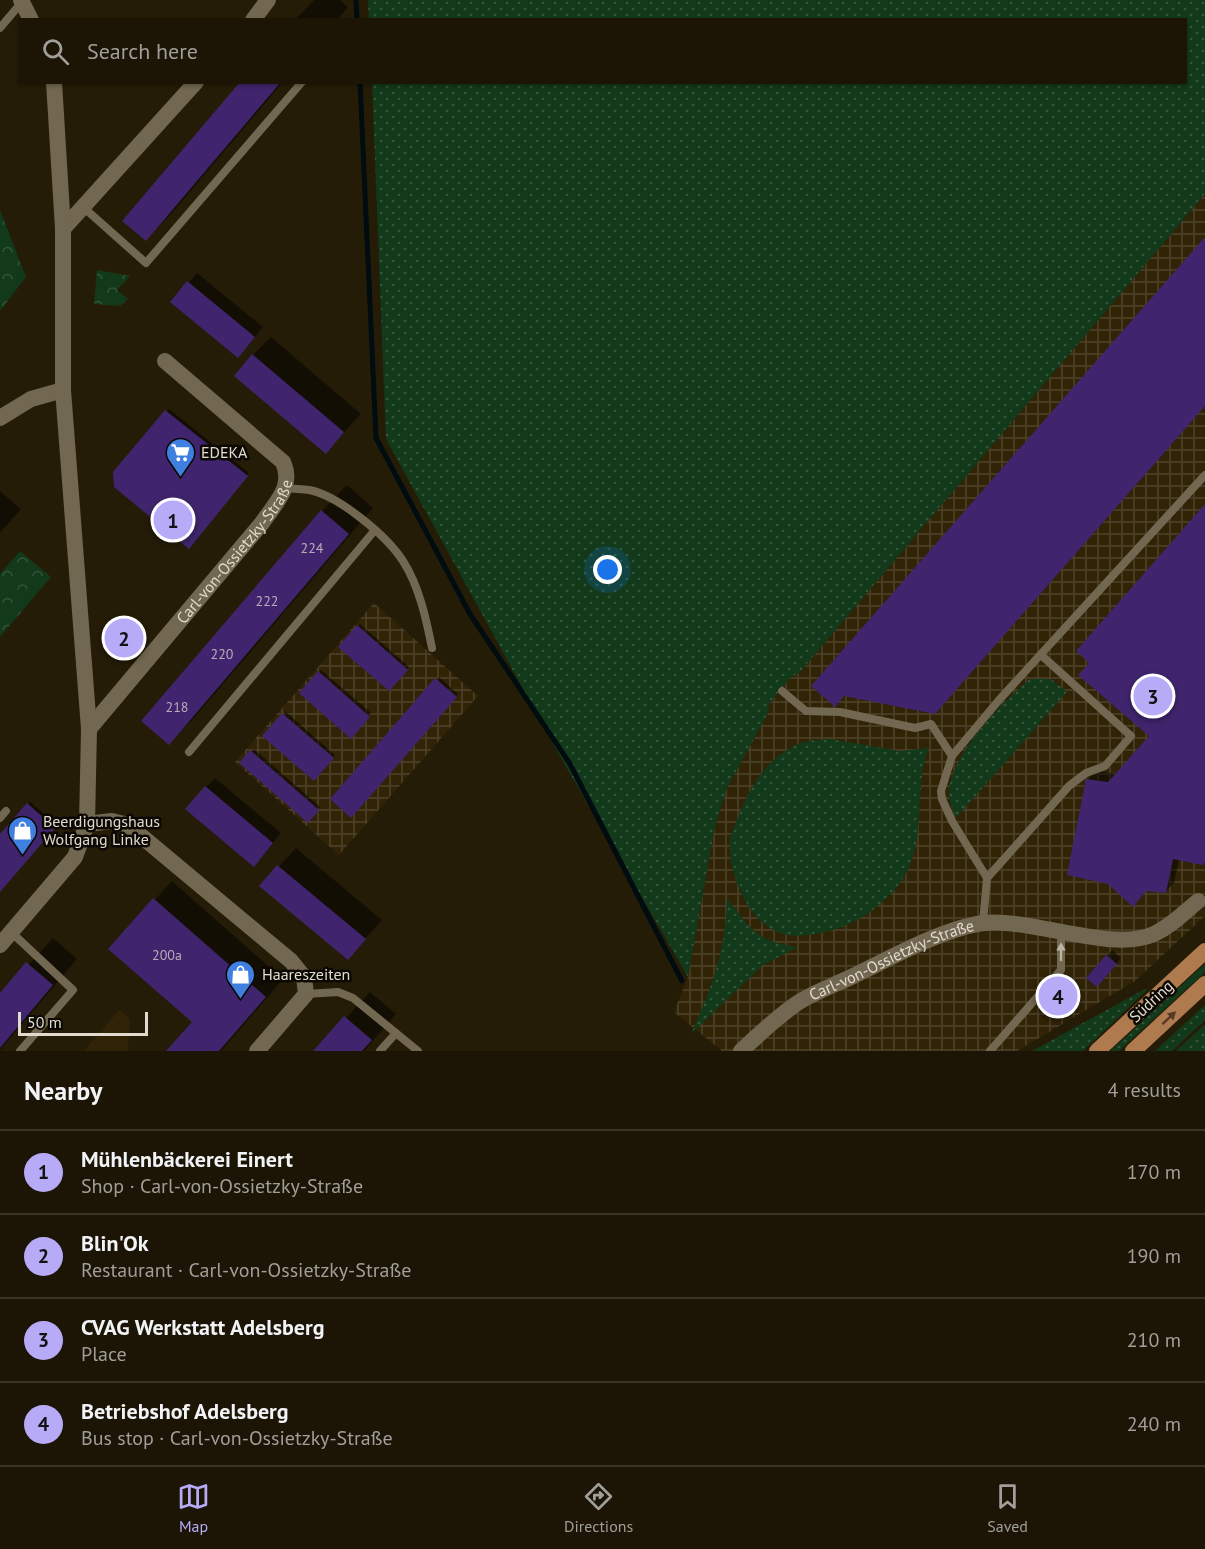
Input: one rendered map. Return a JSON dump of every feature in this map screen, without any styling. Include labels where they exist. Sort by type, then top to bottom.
[{"type":"main road","name":"Südring","points":[[1097,1051],[1205,951]]},
{"type":"main road","name":"Südring","points":[[1133,1051],[1205,984]]},
{"type":"street","points":[[254,18],[268,0]]},
{"type":"street","points":[[22,1],[30,18]]},
{"type":"street","points":[[5,939],[75,857],[87,824],[89,729],[63,390],[63,229],[54,84]]},
{"type":"street","points":[[63,229],[194,84]]},
{"type":"street","name":"Carl-von-Ossietzky-Straße","points":[[89,729],[262,523],[286,488],[288,475],[283,462],[165,361]]},
{"type":"street","points":[[0,418],[31,399],[63,390]]},
{"type":"street","points":[[87,824],[112,821],[128,825],[291,961],[304,977],[306,994],[257,1051]]},
{"type":"street","name":"Carl-von-Ossietzky-Straße","points":[[741,1051],[767,1026],[798,1002],[905,951],[965,927],[983,923],[1002,923],[1103,938],[1153,935],[1170,925],[1201,897]]},
{"type":"lane","points":[[0,28],[22,1]]},
{"type":"lane","points":[[83,207],[146,263],[300,84]]},
{"type":"lane","points":[[983,923],[987,878],[952,821],[942,799],[941,791],[952,756],[1205,475]]},
{"type":"lane","points":[[286,488],[311,490],[349,510],[375,530],[404,561],[420,597],[432,648]]},
{"type":"lane","points":[[189,752],[375,530]]},
{"type":"lane","points":[[987,878],[1069,786],[1086,772],[1105,766],[1131,736],[1041,655]]},
{"type":"lane","points":[[782,691],[806,711],[840,712],[915,728],[931,724],[952,756]]},
{"type":"lane","points":[[990,1051],[1061,970],[1061,930]]},
{"type":"lane","points":[[5,939],[73,990],[20,1051]]},
{"type":"lane","points":[[306,994],[338,992],[353,998],[418,1051]]},
{"type":"lane","points":[[380,1051],[396,1033]]},
{"type":"shaded area","points":[[1205,194],[1205,916],[1135,981],[1017,1051],[722,1051],[674,1012],[688,977],[714,831],[726,790],[769,711],[768,705],[789,679],[800,672]]},
{"type":"shaded area","points":[[374,603],[478,696],[339,855],[235,762]]},
{"type":"shaded area","points":[[119,1010],[130,1019],[128,1051],[84,1051]]},
{"type":"green space","points":[[368,0],[1205,0],[1205,194],[800,672],[789,679],[768,705],[769,711],[726,790],[714,831],[688,977],[561,758],[386,439],[372,84],[1187,84],[1187,18],[369,18]]},
{"type":"green space","points":[[0,210],[26,277],[0,311]]},
{"type":"green space","points":[[97,270],[130,276],[117,290],[128,299],[120,306],[94,304]]},
{"type":"green space","points":[[20,551],[51,577],[0,637],[0,574]]},
{"type":"green space","points":[[1030,679],[1051,679],[1067,692],[956,818],[949,796],[951,781],[966,748],[992,716]]},
{"type":"green space","points":[[830,739],[900,751],[929,748],[921,781],[915,848],[910,865],[896,888],[881,904],[862,917],[843,927],[819,933],[797,936],[782,934],[765,924],[747,904],[732,866],[731,836],[753,785],[776,758],[798,744]]},
{"type":"green space","points":[[727,898],[756,933],[773,942],[798,947],[763,965],[691,1034],[705,1001],[721,952]]},
{"type":"green space","points":[[1205,964],[1205,972],[1119,1051],[1110,1051]]},
{"type":"green space","points":[[1148,989],[1083,1051],[1032,1051]]},
{"type":"green space","points":[[1205,1005],[1205,1020],[1172,1051],[1155,1051]]},
{"type":"green space","points":[[1205,1024],[1205,1051],[1176,1051]]},
{"type":"building","points":[[238,84],[279,84],[146,241],[122,221]]},
{"type":"building","points":[[1205,237],[1205,406],[935,714],[844,696],[835,707],[811,686]]},
{"type":"building","points":[[187,281],[255,337],[238,358],[170,302]]},
{"type":"building","points":[[252,354],[344,432],[326,454],[234,376]]},
{"type":"building","name":"EDEKA","points":[[165,410],[248,476],[189,549],[114,487],[113,472]]},
{"type":"building","points":[[1205,504],[1205,862],[1202,865],[1173,859],[1166,893],[1146,891],[1133,907],[1108,884],[1067,875],[1086,779],[1108,782],[1149,736],[1078,675],[1089,663],[1076,651]]},
{"type":"building","points":[[321,510],[349,534],[169,745],[141,721]]},
{"type":"building","points":[[357,625],[408,670],[389,691],[338,647]]},
{"type":"building","points":[[318,671],[370,717],[351,739],[299,693]]},
{"type":"building","points":[[435,678],[457,697],[351,818],[330,799]]},
{"type":"building","points":[[282,713],[334,758],[314,781],[262,736]]},
{"type":"building","points":[[250,750],[319,810],[308,823],[239,763]]},
{"type":"building","points":[[205,786],[273,843],[254,867],[185,809]]},
{"type":"building","points":[[27,803],[55,828],[0,892],[0,834]]},
{"type":"building","points":[[151,818],[157,822],[153,828],[146,824]]},
{"type":"building","points":[[277,865],[366,939],[348,960],[259,886]]},
{"type":"building","points":[[153,898],[266,997],[219,1051],[166,1051],[192,1022],[108,949]]},
{"type":"building","points":[[1106,955],[1117,964],[1097,987],[1086,978]]},
{"type":"building","points":[[26,962],[53,985],[0,1048],[0,993]]},
{"type":"building","points":[[344,1016],[372,1040],[362,1051],[313,1051]]},
{"type":"waterway","points":[[356,0],[357,18]]},
{"type":"waterway","points":[[360,84],[376,438],[470,614],[570,764],[682,981]]},
{"type":"place","name":"EDEKA","points":[[180,478]]},
{"type":"place","name":"Mühlenbäckerei Einert","points":[[173,520]]},
{"type":"place","name":"Blin'Ok","points":[[124,638]]},
{"type":"place","name":"CVAG Werkstatt Adelsberg","points":[[1153,696]]},
{"type":"place","name":"Beerdigungshaus Wolfgang Linke","points":[[22,856]]},
{"type":"place","name":"Betriebshof Adelsberg","points":[[1058,996]]},
{"type":"place","name":"Haareszeiten","points":[[241,1000]]}]
